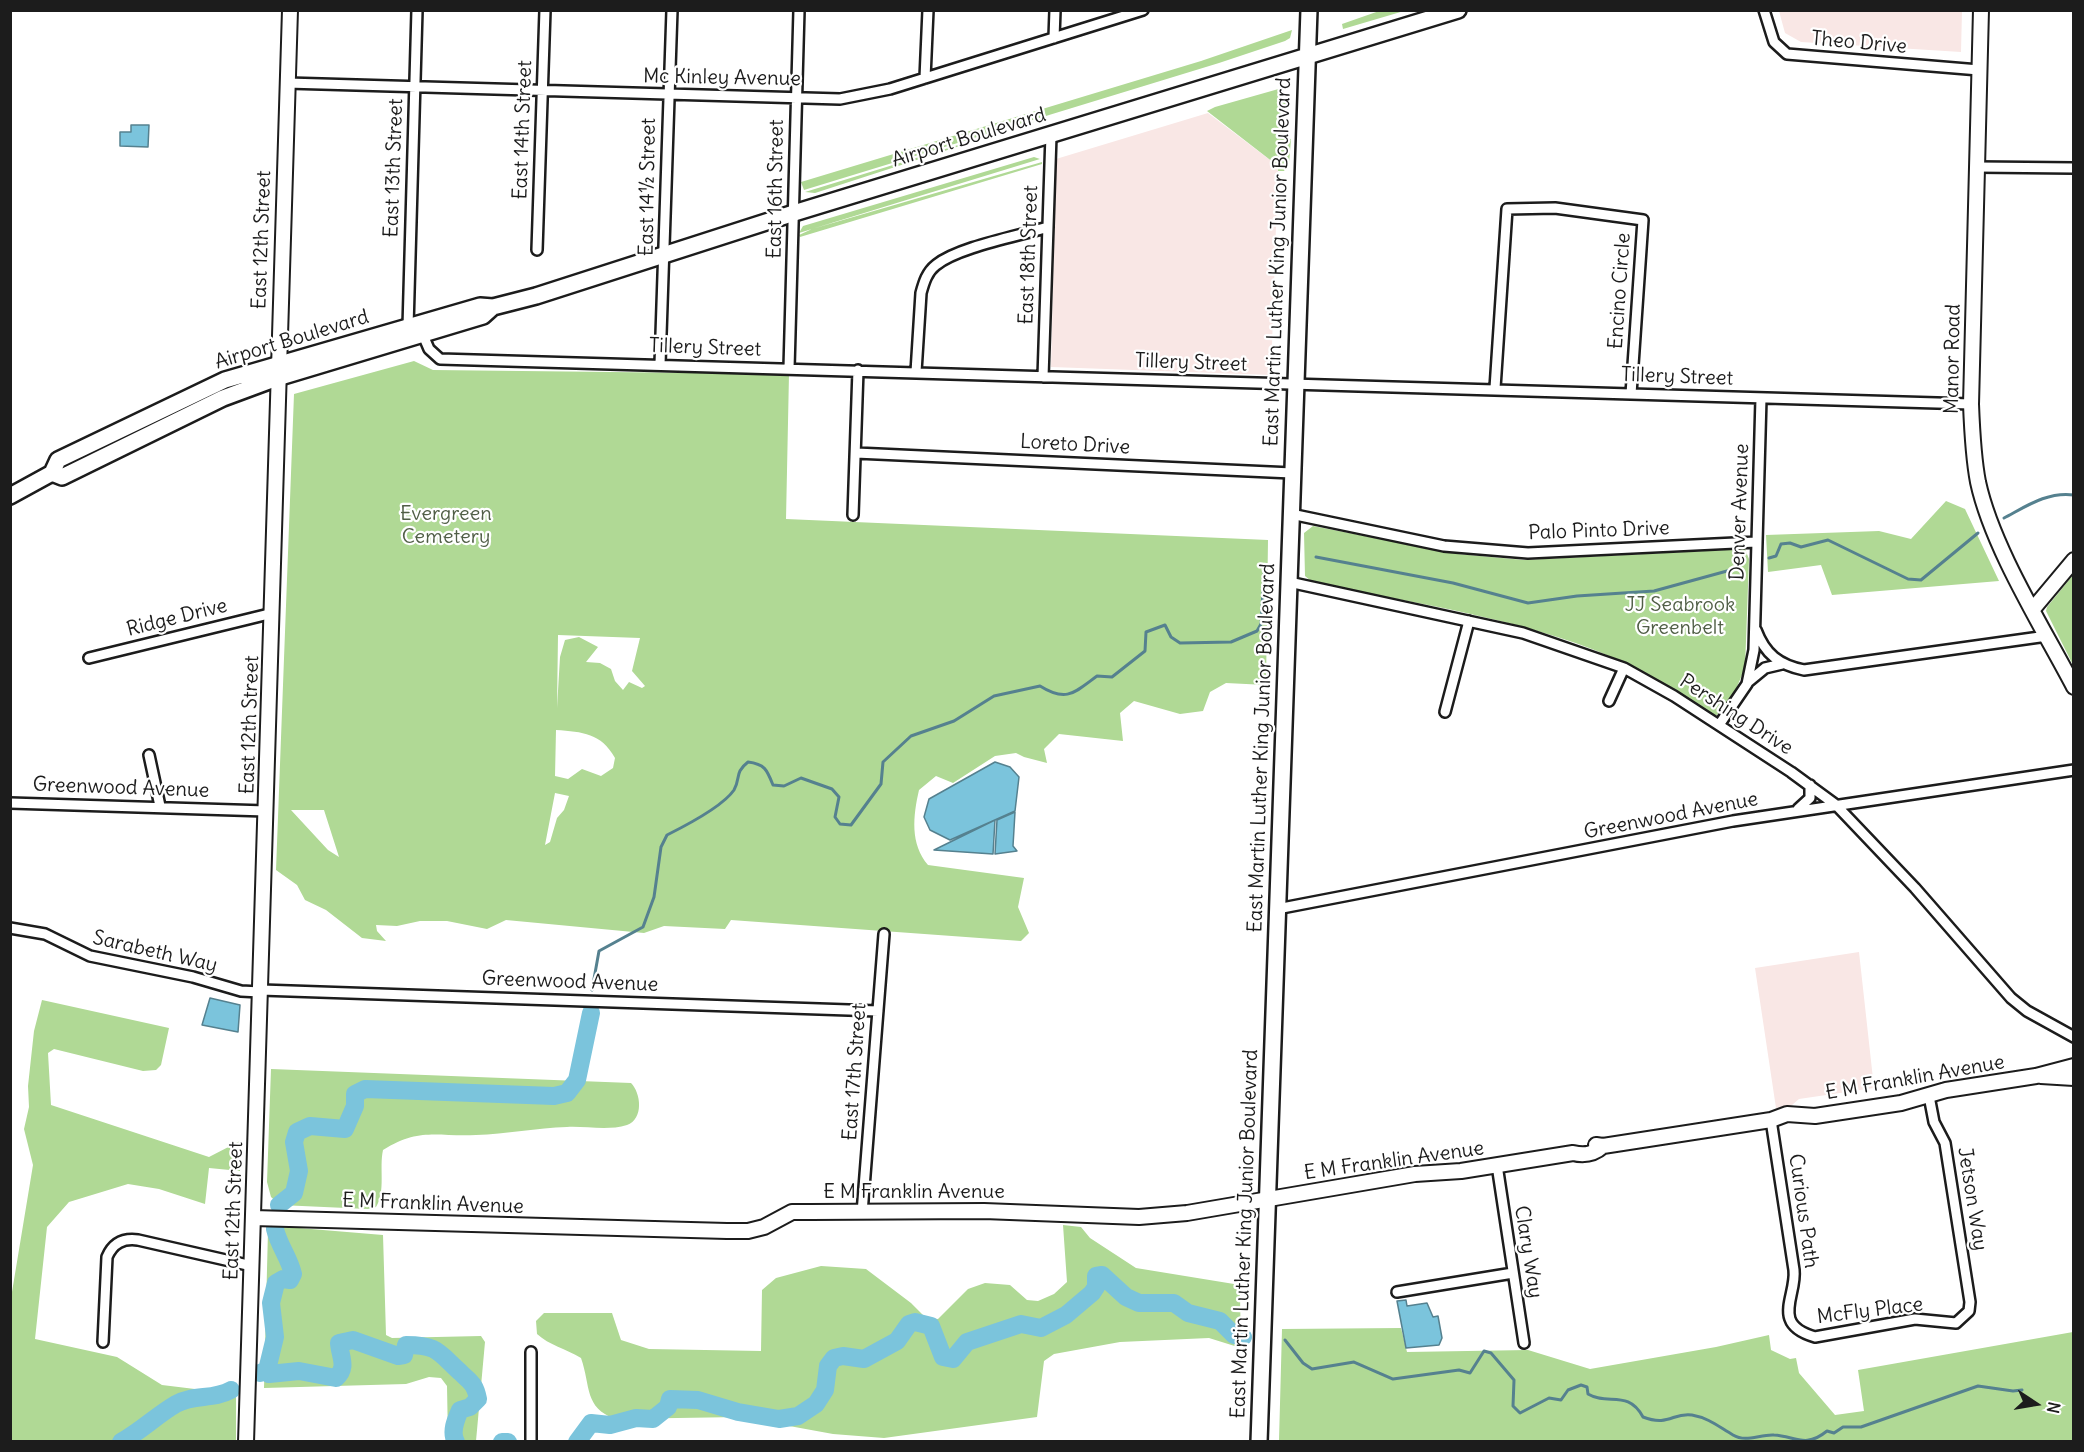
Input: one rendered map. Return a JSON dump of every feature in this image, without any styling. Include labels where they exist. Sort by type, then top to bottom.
[{"type":"main road","name":"East Martin Luther King Junior Boulevard","points":[[1259,1442],[1309,10]]},
{"type":"main road","name":"Airport Boulevard","points":[[10,496],[51,473],[58,460],[225,380],[277,371],[423,335],[483,316],[493,308],[794,213],[1307,56],[1426,15],[1458,10]]},
{"type":"main road","name":"Airport Boulevard","points":[[277,371],[408,327],[480,306],[493,308]]},
{"type":"street","name":"East 12th Street","points":[[246,1442],[273,613],[277,371],[290,10]]},
{"type":"street","name":"East 13th Street","points":[[408,327],[417,10]]},
{"type":"street","name":"East 14th Street","points":[[537,250],[545,10]]},
{"type":"street","name":"East 14½ Street","points":[[660,364],[672,10]]},
{"type":"street","name":"East 16th Street","points":[[789,369],[799,10]]},
{"type":"street","points":[[925,78],[928,10]]},
{"type":"street","points":[[1054,38],[1055,10]]},
{"type":"street","name":"Mc Kinley Avenue","points":[[287,83],[669,96],[851,98],[925,78],[1143,10]]},
{"type":"street","name":"Theo Drive","points":[[1764,10],[1774,42],[1786,54],[1979,70]]},
{"type":"street","name":"Manor Road","points":[[1981,10],[1971,404],[1973,453],[1991,524],[2073,687]]},
{"type":"street","name":"East 18th Street","points":[[1042,377],[1051,135]]},
{"type":"street","points":[[1977,167],[2073,168]]},
{"type":"street","name":"Encino Circle","points":[[1495,388],[1507,208],[1556,208],[1643,220],[1631,394]]},
{"type":"street","points":[[916,372],[919,303],[924,281],[930,272],[952,256],[1048,227]]},
{"type":"street","name":"Tillery Street","points":[[423,335],[429,349],[440,359],[1495,388],[1971,404]]},
{"type":"street","points":[[853,515],[858,370]]},
{"type":"street","name":"Denver Avenue","points":[[1719,725],[1747,684],[1754,650],[1761,398]]},
{"type":"street","name":"Loreto Drive","points":[[856,453],[1292,473]]},
{"type":"street","name":"Palo Pinto Drive","points":[[1291,514],[1444,546],[1528,553],[1756,542]]},
{"type":"street","points":[[2033,609],[2073,560]]},
{"type":"street","name":"Pershing Drive","points":[[1289,582],[1523,633],[1624,668],[1719,725],[1810,785],[1836,805],[1915,888],[2011,998],[2027,1011],[2073,1037]]},
{"type":"street","name":"Ridge Drive","points":[[89,658],[273,613]]},
{"type":"street","points":[[1445,712],[1469,621]]},
{"type":"street","points":[[1754,625],[1768,653],[1783,664],[1804,670],[2047,636]]},
{"type":"street","points":[[1747,684],[1765,668],[1783,664]]},
{"type":"street","points":[[1609,701],[1624,668]]},
{"type":"street","points":[[149,755],[160,806]]},
{"type":"street","name":"Greenwood Avenue","points":[[1277,909],[1795,811],[2073,770]]},
{"type":"street","points":[[1795,811],[1809,800],[1812,793],[1810,785]]},
{"type":"street","name":"Greenwood Avenue","points":[[10,803],[266,811]]},
{"type":"street","name":"Sarabeth Way","points":[[10,928],[45,934],[90,956],[193,977],[241,991],[260,991]]},
{"type":"street","name":"East 17th Street","points":[[862,1213],[884,934]]},
{"type":"street","name":"Greenwood Avenue","points":[[260,991],[878,1011]]},
{"type":"street","name":"E M Franklin Avenue","points":[[253,1218],[748,1231],[764,1227],[792,1212],[984,1211],[1139,1217],[1187,1213],[1415,1174],[1461,1172],[1573,1154],[1588,1145],[1603,1146],[1771,1120],[1787,1123],[1797,1121],[1802,1116],[1901,1102],[1946,1090],[2036,1076],[2073,1065]]},
{"type":"street","name":"E M Franklin Avenue","points":[[2036,1076],[2073,1078]]},
{"type":"street","name":"Jetson Way","points":[[1929,1096],[1934,1122],[1945,1143],[1970,1302],[1969,1311]]},
{"type":"street","name":"Curious Path","points":[[1771,1120],[1795,1276],[1788,1307],[1794,1324],[1806,1335]]},
{"type":"street","name":"Clary Way","points":[[1497,1166],[1524,1343]]},
{"type":"street","points":[[103,1342],[107,1257],[116,1244],[126,1240],[138,1240],[252,1266]]},
{"type":"street","points":[[1397,1292],[1513,1273]]},
{"type":"street","name":"McFly Place","points":[[1806,1335],[1826,1337],[1915,1319],[1956,1323],[1969,1311]]},
{"type":"street","points":[[531,1352],[531,1442]]},
{"type":"shaded area","points":[[1779,11],[1962,11],[1961,52],[1801,42],[1785,33]]},
{"type":"shaded area","points":[[1208,113],[1278,166],[1271,375],[1051,367],[1056,159]]},
{"type":"shaded area","points":[[1859,952],[1874,1088],[1799,1099],[1792,1105],[1776,1108],[1755,968]]},
{"type":"green space","points":[[1382,10],[1404,11],[1343,29],[1342,24]]},
{"type":"green space","points":[[1292,30],[1290,38],[1285,41],[1219,63],[804,190],[801,182],[1201,61]]},
{"type":"green space","points":[[1282,88],[1289,101],[1285,138],[1291,139],[1289,164],[1284,171],[1278,171],[1278,166],[1207,111]]},
{"type":"green space","points":[[1043,119],[815,193],[805,192]]},
{"type":"green space","points":[[1034,157],[1040,159],[799,233],[803,226]]},
{"type":"green space","points":[[1042,162],[1042,164],[800,237],[799,235],[812,229]]},
{"type":"green space","name":"Evergreen Cemetery","points":[[414,361],[433,370],[789,374],[786,519],[1268,540],[1266,685],[1226,683],[1210,692],[1203,711],[1180,714],[1134,701],[1120,713],[1123,741],[1059,734],[1044,749],[1047,763],[1016,753],[995,756],[953,783],[936,776],[919,790],[914,829],[918,848],[928,865],[1024,878],[1018,907],[1029,933],[1021,941],[731,920],[725,929],[664,926],[644,933],[506,920],[487,929],[447,921],[420,921],[397,926],[376,925],[377,931],[386,941],[362,938],[326,910],[305,900],[297,885],[276,870],[294,394]],"holes":[[[558,635],[640,638],[632,671],[645,686],[642,688],[629,682],[623,690],[615,681],[611,669],[600,663],[586,662],[598,647],[579,637],[565,640],[560,657],[557,708]],[[556,730],[590,735],[604,743],[615,758],[613,768],[601,776],[582,769],[568,779],[555,776]],[[555,793],[569,796],[564,810],[557,818],[550,842],[545,845]],[[291,810],[324,810],[339,857],[328,850]]]},
{"type":"green space","points":[[1946,501],[1965,509],[1999,581],[1832,595],[1821,565],[1768,572],[1766,535],[1879,531],[1911,539]]},
{"type":"green space","name":"JJ Seabrook Greenbelt","points":[[1313,526],[1458,554],[1524,560],[1745,549],[1749,559],[1745,668],[1733,696],[1716,716],[1634,667],[1557,637],[1476,615],[1312,582],[1305,576],[1304,533]]},
{"type":"green space","points":[[2073,575],[2073,665],[2046,611]]},
{"type":"green space","points":[[42,1000],[169,1028],[161,1065],[156,1070],[143,1071],[54,1049],[48,1053],[51,1105],[209,1157],[240,1141],[240,1171],[209,1168],[205,1204],[159,1189],[128,1184],[69,1202],[47,1227],[35,1339],[117,1357],[162,1385],[236,1394],[236,1441],[11,1441],[11,1298],[33,1165],[24,1129],[29,1107],[28,1086],[34,1031]]},
{"type":"green space","points":[[271,1069],[631,1083],[637,1093],[639,1106],[632,1122],[620,1127],[574,1127],[408,1138],[383,1150],[382,1187],[376,1207],[368,1209],[280,1205],[271,1197],[267,1182]]},
{"type":"green space","points":[[1063,1225],[1081,1227],[1090,1238],[1136,1268],[1234,1284],[1240,1296],[1241,1348],[1209,1338],[1120,1342],[1054,1354],[1044,1361],[1037,1417],[884,1438],[833,1434],[740,1417],[615,1419],[605,1414],[593,1402],[581,1358],[537,1334],[536,1321],[544,1313],[612,1313],[621,1340],[649,1349],[761,1351],[762,1290],[776,1278],[821,1266],[866,1269],[911,1303],[926,1318],[938,1319],[968,1289],[985,1283],[1010,1285],[1027,1300],[1038,1301],[1054,1294],[1067,1282]]},
{"type":"green space","points":[[275,1226],[383,1235],[386,1335],[392,1338],[481,1336],[485,1342],[476,1441],[448,1441],[447,1386],[441,1378],[429,1377],[406,1384],[264,1388],[268,1230]]},
{"type":"green space","points":[[1401,1328],[1407,1352],[1528,1350],[1590,1369],[1716,1347],[1769,1335],[1771,1350],[1790,1359],[1796,1358],[1799,1373],[1835,1415],[1864,1411],[1858,1370],[2073,1332],[2073,1441],[1279,1441],[1282,1329]]},
{"type":"water","points":[[131,125],[149,125],[148,147],[120,146],[120,132],[131,132]]},
{"type":"water","points":[[995,762],[1010,767],[1019,777],[1015,811],[950,840],[930,830],[924,817],[929,799]]},
{"type":"water","points":[[1015,812],[1013,846],[1017,851],[995,854],[997,820]]},
{"type":"water","points":[[995,820],[993,854],[934,850]]},
{"type":"water","points":[[210,998],[240,1005],[238,1032],[202,1025]]},
{"type":"water","points":[[1406,1300],[1407,1306],[1427,1303],[1433,1317],[1438,1316],[1442,1338],[1439,1345],[1406,1348],[1397,1301]]},
{"type":"waterway","points":[[2004,518],[2055,495],[2074,495]]},
{"type":"waterway","points":[[1769,558],[1776,556],[1781,544],[1790,543],[1801,547],[1828,540],[1908,579],[1921,580],[1978,533]]},
{"type":"waterway","points":[[1316,557],[1453,583],[1528,603],[1577,596],[1654,591],[1738,568]]},
{"type":"waterway","points":[[592,990],[599,951],[643,927],[654,897],[661,847],[667,835],[703,815],[729,796],[736,786],[741,769],[748,762],[758,764],[765,769],[773,785],[784,786],[801,778],[832,789],[839,797],[835,817],[840,824],[851,825],[881,784],[883,762],[911,736],[954,721],[994,696],[1040,686],[1064,695],[1076,691],[1097,676],[1112,677],[1145,651],[1146,632],[1165,625],[1171,637],[1180,643],[1231,642],[1257,631],[1261,624],[1264,574]]},
{"type":"waterway","points":[[279,1205],[294,1193],[299,1171],[294,1142],[297,1132],[310,1126],[345,1129],[355,1106],[355,1094],[365,1089],[554,1096],[567,1093],[577,1080],[591,1013]]},
{"type":"waterway","points":[[260,1373],[267,1370],[275,1337],[271,1303],[276,1283],[283,1279],[290,1280],[293,1274],[275,1229]]},
{"type":"waterway","points":[[577,1442],[591,1423],[610,1425],[636,1418],[653,1419],[668,1407],[670,1399],[698,1400],[738,1412],[779,1419],[798,1416],[816,1404],[825,1390],[828,1366],[834,1358],[843,1356],[864,1359],[897,1341],[909,1324],[915,1322],[931,1326],[943,1357],[953,1359],[967,1342],[1021,1324],[1041,1328],[1066,1315],[1092,1293],[1096,1287],[1096,1276],[1102,1275],[1126,1297],[1139,1303],[1174,1303],[1188,1313],[1220,1321],[1234,1335],[1243,1337]]},
{"type":"waterway","points":[[267,1370],[269,1374],[299,1371],[336,1378],[342,1370],[339,1343],[353,1340],[398,1356],[404,1355],[406,1345],[431,1348],[442,1355],[469,1381],[477,1394],[478,1399],[470,1407],[460,1410],[458,1414],[454,1430],[456,1442]]},
{"type":"waterway","points":[[1285,1340],[1303,1363],[1312,1369],[1354,1362],[1393,1379],[1459,1370],[1470,1373],[1484,1351],[1491,1353],[1514,1380],[1513,1406],[1520,1413],[1549,1398],[1561,1400],[1568,1390],[1581,1385],[1587,1387],[1588,1394],[1595,1397],[1631,1403],[1643,1417],[1652,1420],[1665,1420],[1680,1415],[1698,1416],[1743,1438],[1774,1435],[1800,1440],[1812,1439],[1827,1431],[1834,1433],[1843,1427],[1861,1427],[1978,1386],[2013,1391],[2022,1390]]},
{"type":"waterway","points":[[121,1442],[176,1404],[231,1390]]},
{"type":"waterway","points":[[502,1442],[508,1442]]}]
